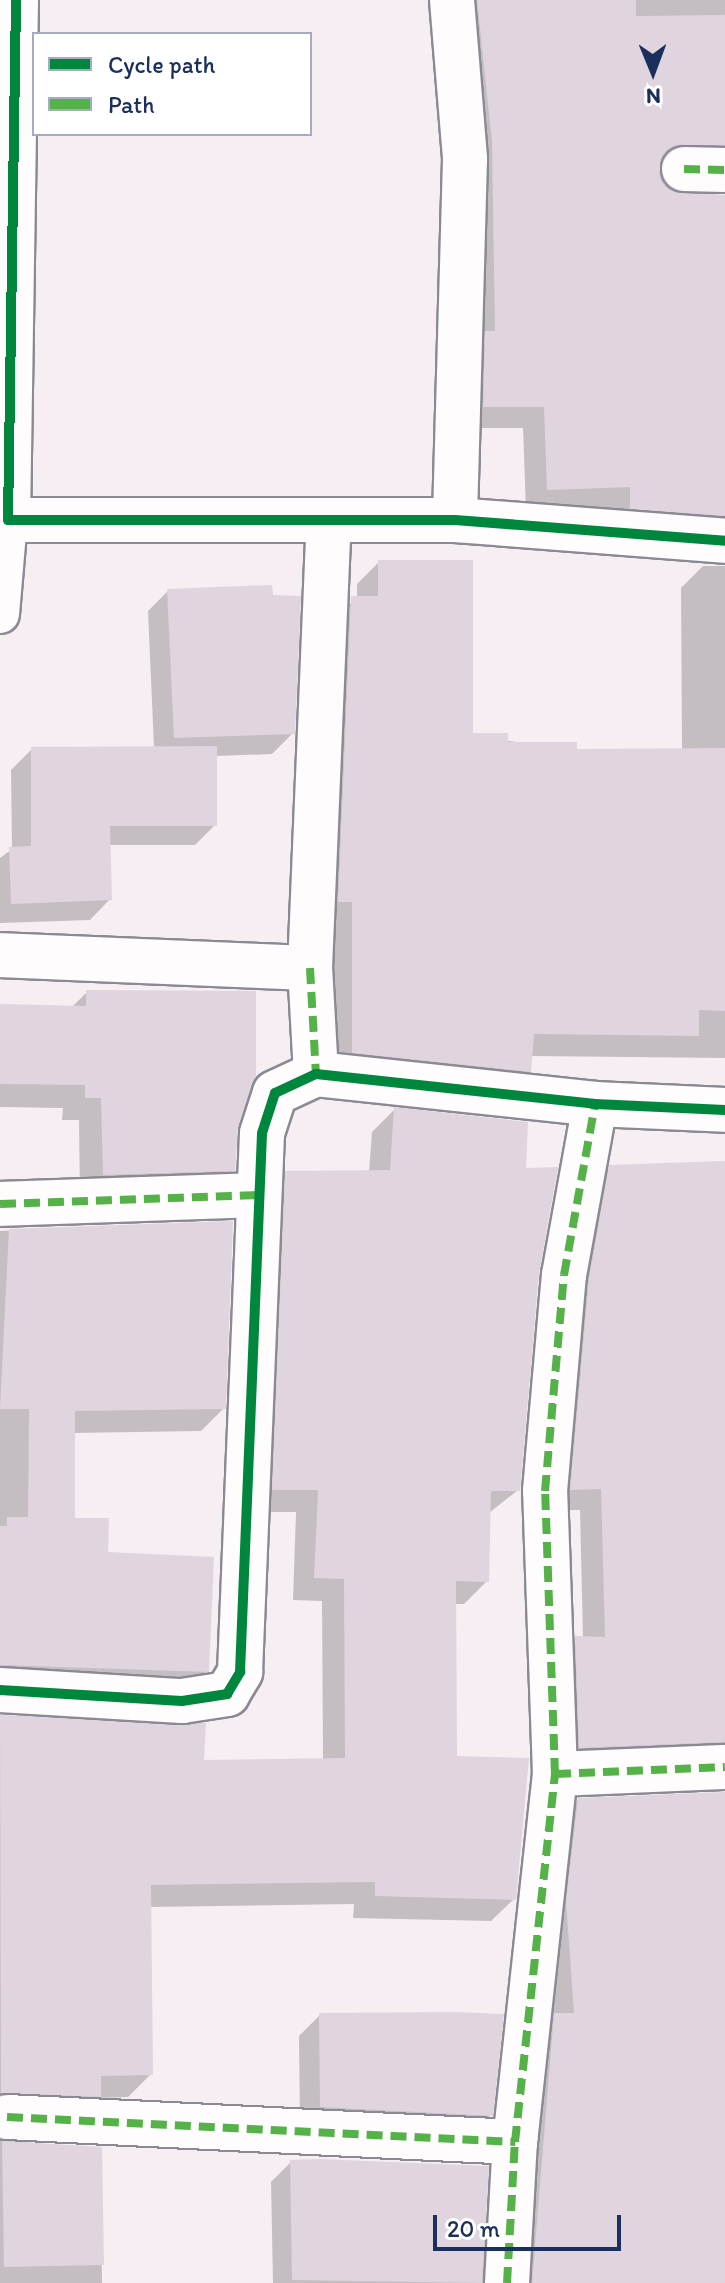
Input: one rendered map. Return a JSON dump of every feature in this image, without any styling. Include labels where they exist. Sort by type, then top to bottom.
[{"type":"street","points":[[16,0],[5,180],[4,521],[455,520],[725,541]]},
{"type":"street","points":[[452,0],[465,159],[455,520]]},
{"type":"street","points":[[316,1074],[310,968],[329,521]]},
{"type":"street","points":[[0,955],[310,968]]},
{"type":"street","points":[[0,1690],[203,1700],[227,1694],[240,1672],[259,1195],[269,1105],[275,1093],[316,1074],[595,1104],[725,1110]]},
{"type":"street","points":[[507,2283],[515,2142],[555,1774],[545,1491],[564,1275],[595,1104]]},
{"type":"street","points":[[0,1204],[259,1195]]},
{"type":"street","points":[[555,1774],[725,1767]]},
{"type":"street","points":[[7,2117],[515,2142]]},
{"type":"lane","points":[[0,614],[4,521]]},
{"type":"building","points":[[477,0],[636,0],[636,16],[725,15],[725,145],[673,147],[659,169],[672,191],[725,195],[725,516],[630,509],[630,487],[547,490],[544,407],[483,407],[485,331],[495,331],[492,142]]},
{"type":"building","points":[[378,560],[473,560],[473,733],[508,733],[508,742],[577,742],[577,749],[725,748],[725,1011],[699,1010],[699,1036],[534,1034],[531,1072],[352,1053],[352,902],[338,902],[351,596],[378,596]]},
{"type":"building","points":[[272,585],[273,595],[301,596],[295,734],[174,738],[167,589]]},
{"type":"building","points":[[217,746],[217,826],[110,826],[112,900],[11,904],[9,847],[31,846],[31,747]]},
{"type":"building","points":[[86,990],[256,991],[256,1076],[238,1126],[235,1171],[103,1175],[101,1098],[85,1098],[85,1085],[0,1084],[0,1004],[86,1006]]},
{"type":"building","points":[[394,1107],[528,1122],[526,1168],[558,1167],[539,1273],[520,1491],[491,1491],[489,1582],[456,1581],[457,1756],[529,1758],[516,1900],[375,1896],[375,1882],[151,1885],[153,2075],[101,2076],[101,2097],[1,2093],[0,1715],[206,1723],[204,1760],[345,1758],[344,1579],[314,1578],[318,1490],[272,1490],[285,1171],[390,1170]]},
{"type":"building","points":[[725,1161],[725,1742],[579,1748],[575,1636],[605,1637],[601,1489],[570,1490],[589,1278],[609,1165]]},
{"type":"building","points":[[233,1221],[226,1409],[75,1411],[75,1518],[109,1518],[108,1552],[214,1557],[209,1672],[0,1665],[0,1526],[7,1526],[7,1517],[28,1517],[29,1409],[0,1409],[9,1229]]},
{"type":"building","points":[[725,1792],[725,2283],[532,2283],[554,2013],[574,2013],[566,1901],[578,1798]]},
{"type":"building","points":[[319,2013],[504,2014],[493,2116],[320,2107]]},
{"type":"building","points":[[2,2141],[102,2147],[104,2265],[4,2267]]},
{"type":"building","points":[[290,2160],[489,2166],[482,2283],[292,2280]]},
{"type":"marked path","points":[[684,169],[725,170]]},
{"type":"marked path","points":[[310,968],[316,1074]]},
{"type":"marked path","points":[[507,2283],[515,2142],[555,1774],[545,1491],[564,1275],[595,1104]]},
{"type":"marked path","points":[[0,1204],[259,1195]]},
{"type":"marked path","points":[[555,1774],[725,1767]]},
{"type":"marked path","points":[[7,2117],[515,2142]]},
{"type":"cycle path","points":[[16,0],[8,520],[455,520],[725,541]]},
{"type":"cycle path","points":[[0,1690],[182,1701],[227,1694],[240,1672],[262,1133],[275,1093],[316,1074],[595,1104],[725,1110]]}]
